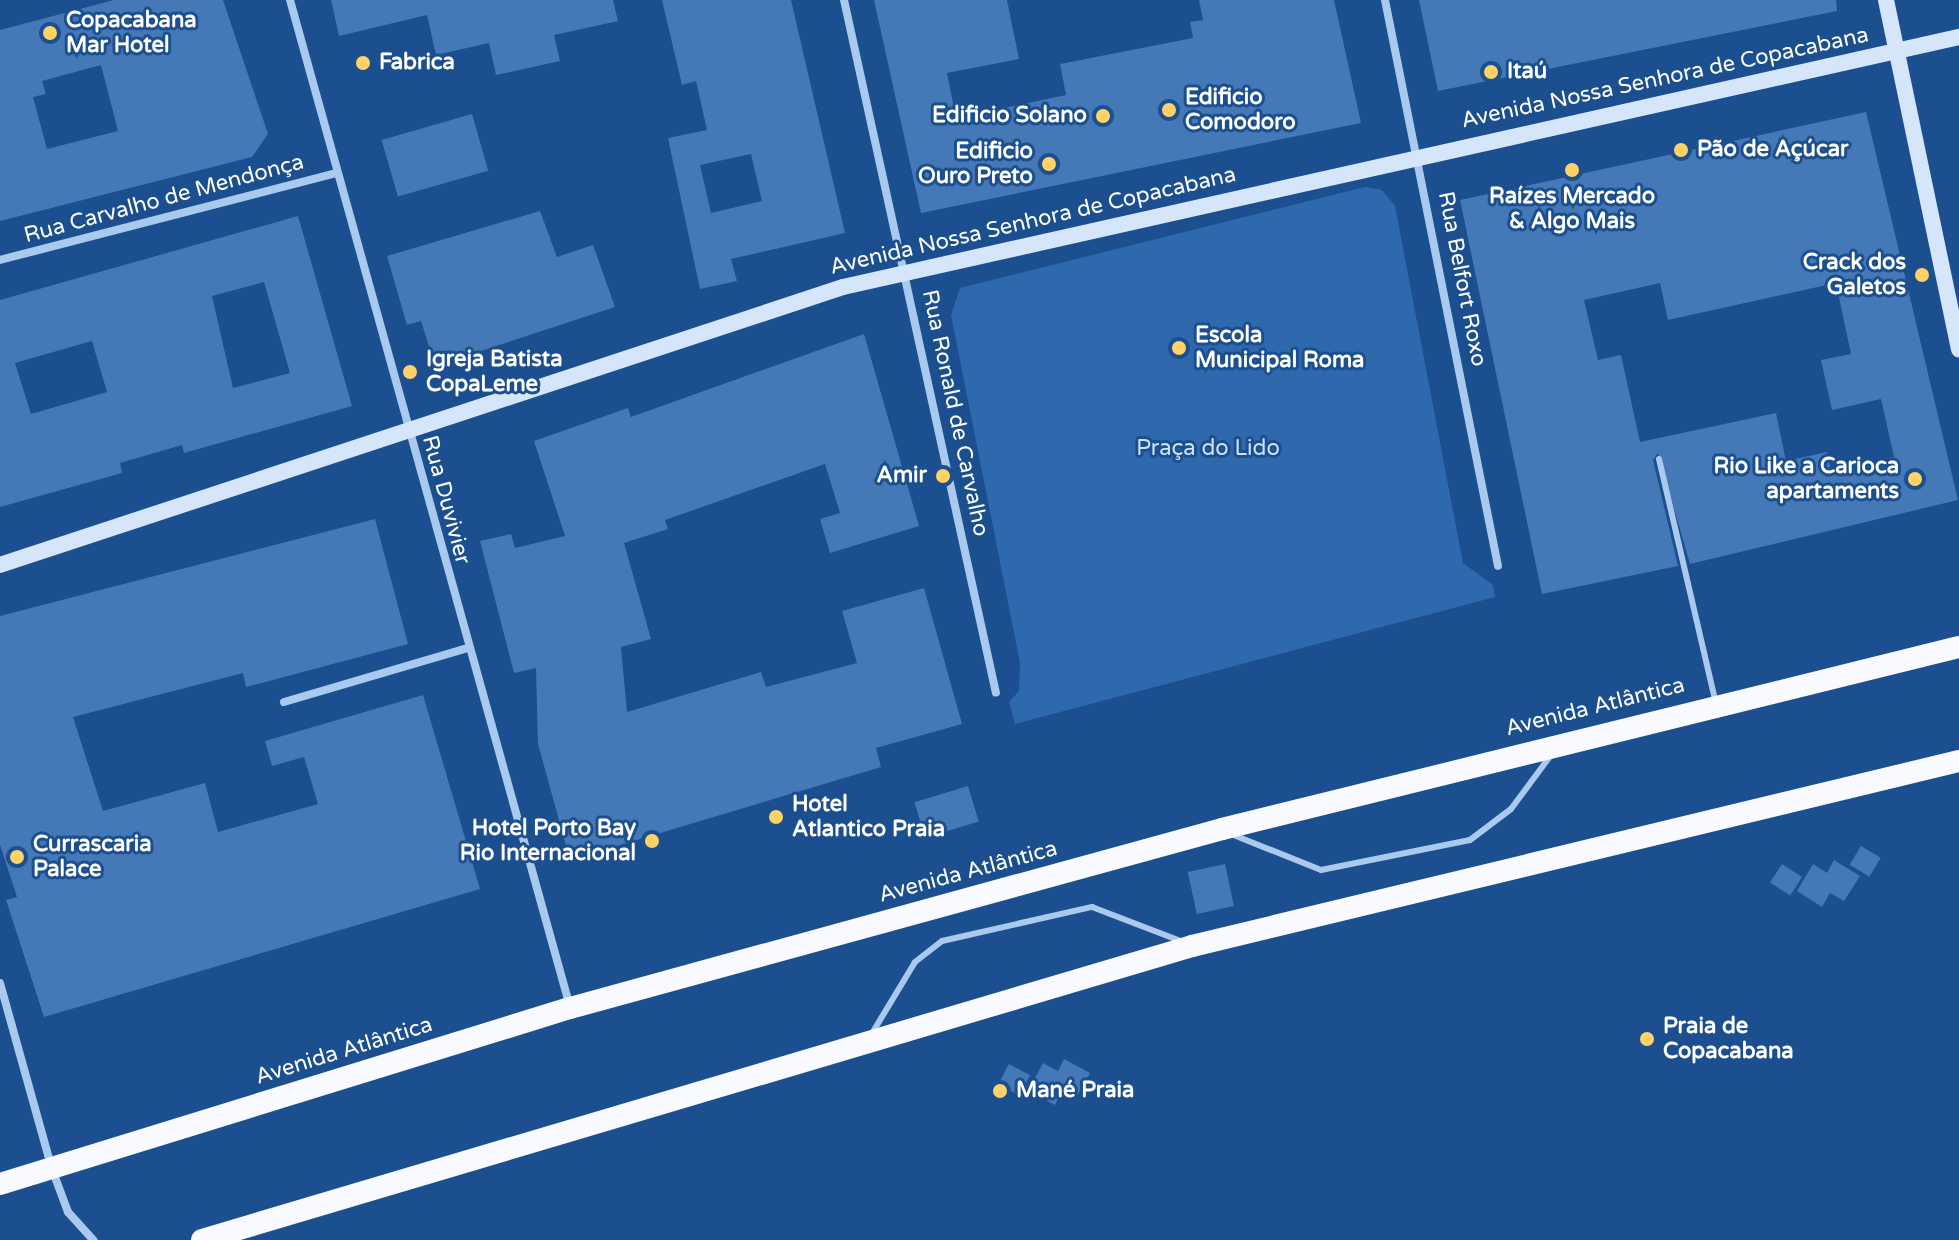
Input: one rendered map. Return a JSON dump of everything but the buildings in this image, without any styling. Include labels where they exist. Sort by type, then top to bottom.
[{"type":"highway","name":"Avenida Atlântica","points":[[0,1184],[570,1008],[1222,829],[1560,742],[1959,647]]},
{"type":"highway","points":[[202,1240],[871,1035],[1192,946],[1959,761]]},
{"type":"main road","points":[[1886,0],[1959,349]]},
{"type":"main road","name":"Avenida Nossa Senhora de Copacabana","points":[[0,565],[409,435],[906,271],[1959,37]]},
{"type":"street","name":"Rua Duvivier","points":[[290,0],[570,1008]]},
{"type":"street","name":"Rua Ronald de Carvalho","points":[[844,0],[906,271],[996,693]]},
{"type":"street","name":"Rua Belfort Roxo","points":[[1385,0],[1420,156],[1498,566]]},
{"type":"street","name":"Rua Carvalho de Mendonça","points":[[0,260],[337,173]]},
{"type":"street","points":[[284,702],[468,648]]},
{"type":"street","points":[[0,983],[52,1169],[68,1212],[93,1240]]},
{"type":"lane","points":[[1659,459],[1716,705]]},
{"type":"lane","points":[[1222,829],[1321,870],[1470,840],[1511,809],[1560,742]]},
{"type":"lane","points":[[871,1035],[915,962],[942,941],[1092,907],[1192,946]]},
{"type":"green space","name":"Praça do Lido","points":[[1365,187],[1382,190],[1395,206],[1463,563],[1493,585],[1495,597],[1015,724],[1009,702],[1019,691],[1020,663],[951,315],[960,288]]},
{"type":"place","name":"Copacabana Mar Hotel","points":[[50,33]]},
{"type":"place","name":"Fabrica","points":[[363,63]]},
{"type":"place","name":"Itaú","points":[[1491,72]]},
{"type":"place","name":"Edificio Comodoro","points":[[1169,110]]},
{"type":"place","name":"Edificio Solano","points":[[1103,116]]},
{"type":"place","name":"Pão de Açúcar","points":[[1681,150]]},
{"type":"place","name":"Edificio Ouro Preto","points":[[1049,164]]},
{"type":"place","name":"Raízes Mercado & Algo Mais","points":[[1572,170]]},
{"type":"place","name":"Crack dos Galetos","points":[[1922,275]]},
{"type":"place","name":"Escola Municipal Roma","points":[[1179,348]]},
{"type":"place","name":"Igreja Batista CopaLeme","points":[[410,372]]},
{"type":"place","name":"Amir","points":[[943,476]]},
{"type":"place","name":"Rio Like a Carioca apartaments","points":[[1915,479]]},
{"type":"place","name":"Hotel Atlantico Praia","points":[[776,817]]},
{"type":"place","name":"Hotel Porto Bay Rio Internacional","points":[[652,841]]},
{"type":"place","name":"Currascaria Palace","points":[[17,857]]},
{"type":"place","name":"Praia de Copacabana","points":[[1647,1039]]},
{"type":"place","name":"Mané Praia","points":[[1000,1091]]}]
